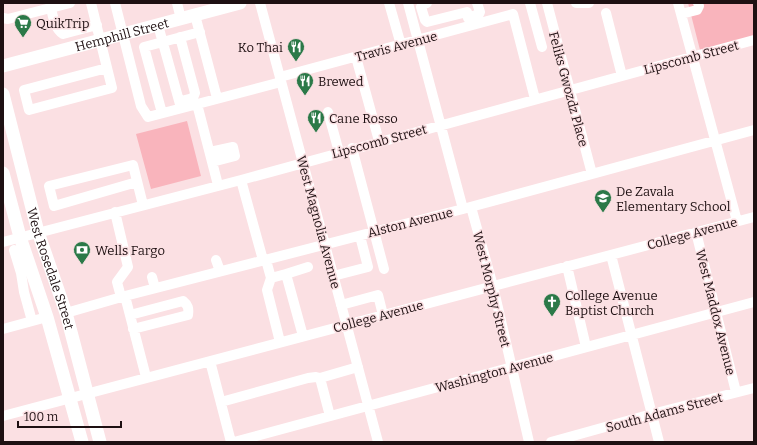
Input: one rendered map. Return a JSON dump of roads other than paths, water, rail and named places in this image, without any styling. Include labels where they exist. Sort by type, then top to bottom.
[{"type":"main road","name":"Hemphill Street","points":[[3,66],[240,3]]},
{"type":"main road","name":"West Rosedale Street","points":[[3,94],[38,232],[66,313],[100,442]]},
{"type":"main road","name":"West Rosedale Street","points":[[3,173],[20,237],[26,271],[37,288],[47,317],[82,442]]},
{"type":"street","points":[[3,18],[8,19],[70,3]]},
{"type":"street","points":[[91,3],[112,88],[29,110],[24,90],[107,68]]},
{"type":"street","points":[[115,3],[123,35]]},
{"type":"street","points":[[177,3],[181,19]]},
{"type":"street","name":"West Magnolia Avenue","points":[[260,3],[378,442]]},
{"type":"street","points":[[389,3],[401,44]]},
{"type":"street","name":"West Morphy Street","points":[[408,3],[440,125],[493,286],[529,442]]},
{"type":"street","points":[[427,3],[422,7],[425,20],[428,22],[479,14],[478,3]]},
{"type":"street","points":[[530,3],[542,47]]},
{"type":"street","name":"Feliks Gwozdz Place","points":[[547,3],[592,174]]},
{"type":"street","points":[[576,3],[589,3]]},
{"type":"street","points":[[678,3],[737,221]]},
{"type":"street","points":[[681,14],[696,10],[699,6],[698,3]]},
{"type":"street","points":[[51,8],[56,27],[59,32],[63,34],[97,25]]},
{"type":"street","points":[[606,13],[622,76]]},
{"type":"street","name":"Travis Avenue","points":[[123,35],[141,106],[148,117],[180,105],[197,104],[354,57],[418,40],[468,15],[512,14],[535,99]]},
{"type":"street","points":[[195,15],[218,98]]},
{"type":"street","points":[[158,25],[180,105],[193,98],[195,95],[180,37]]},
{"type":"street","points":[[162,113],[144,47],[200,32]]},
{"type":"street","name":"Lipscomb Street","points":[[3,242],[241,180],[352,148],[754,40]]},
{"type":"street","points":[[354,57],[376,142]]},
{"type":"street","points":[[197,104],[218,186]]},
{"type":"street","points":[[328,112],[339,152]]},
{"type":"street","name":"Alston Avenue","points":[[66,313],[123,296],[467,208],[754,130]]},
{"type":"street","points":[[352,148],[384,269]]},
{"type":"street","points":[[137,182],[54,206],[49,186],[133,165],[143,205]]},
{"type":"street","points":[[241,180],[264,260],[271,278],[267,290],[280,342]]},
{"type":"street","points":[[115,212],[128,267],[117,282],[130,315],[146,378]]},
{"type":"street","name":"College Avenue","points":[[3,416],[754,217]]},
{"type":"street","name":"West Maddox Avenue","points":[[696,232],[736,392]]},
{"type":"street","points":[[333,276],[368,267],[360,236]]},
{"type":"street","points":[[14,250],[26,271],[24,292],[32,321]]},
{"type":"street","points":[[611,255],[659,442]]},
{"type":"street","points":[[216,260],[220,272]]},
{"type":"street","points":[[567,266],[586,347]]},
{"type":"street","points":[[271,278],[308,267]]},
{"type":"street","points":[[286,274],[303,336]]},
{"type":"street","points":[[152,277],[155,288]]},
{"type":"street","points":[[24,292],[37,288]]},
{"type":"street","points":[[341,305],[378,295],[383,315]]},
{"type":"street","points":[[130,315],[183,301],[188,305],[188,315],[133,329]]},
{"type":"street","name":"Washington Avenue","points":[[233,442],[754,302]]},
{"type":"street","points":[[3,329],[47,317]]},
{"type":"street","points":[[210,361],[233,442]]},
{"type":"street","points":[[221,402],[308,378],[320,378],[358,367]]},
{"type":"street","points":[[320,378],[330,416]]},
{"type":"street","name":"South Adams Street","points":[[551,442],[754,388]]},
{"type":"place","name":"QuikTrip","points":[[23,38]]},
{"type":"place","name":"Ko Thai","points":[[296,62]]},
{"type":"place","name":"Brewed","points":[[305,96]]},
{"type":"place","name":"Cane Rosso","points":[[316,133]]},
{"type":"place","name":"De Zavala Elementary School","points":[[603,213]]},
{"type":"place","name":"Wells Fargo","points":[[82,265]]},
{"type":"place","name":"College Avenue Baptist Church","points":[[552,317]]}]
